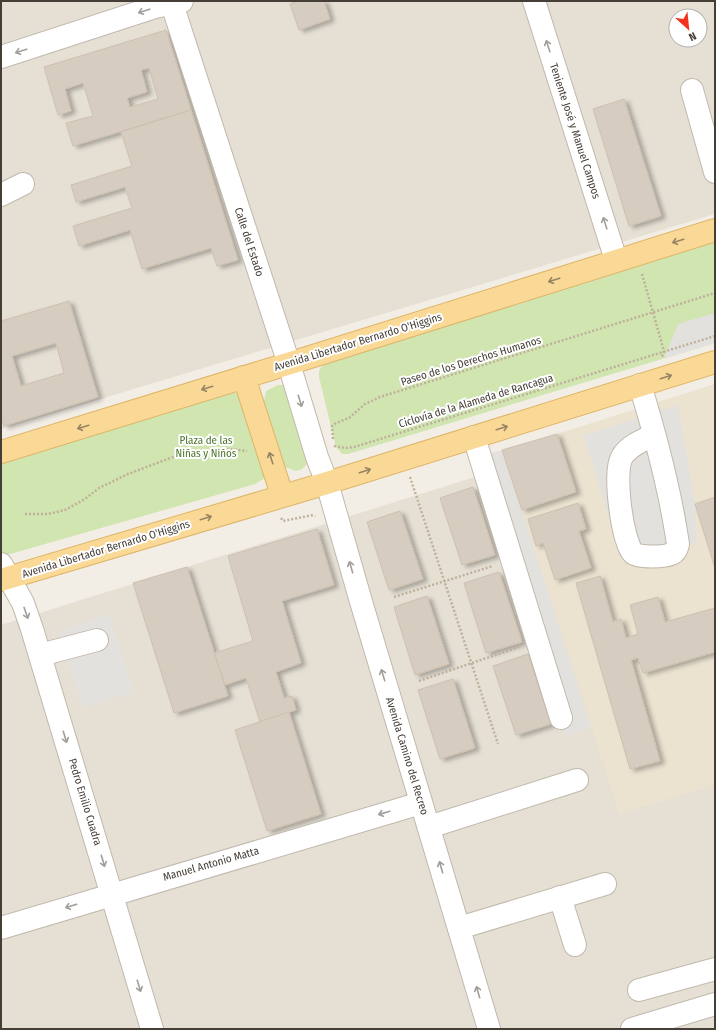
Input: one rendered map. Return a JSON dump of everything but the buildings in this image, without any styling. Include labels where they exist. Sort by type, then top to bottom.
[{"type":"main road","name":"Avenida Libertador Bernardo O'Higgins","points":[[1,452],[289,364],[715,230]]},
{"type":"main road","name":"Avenida Libertador Bernardo O'Higgins","points":[[3,574],[327,483],[715,362]]},
{"type":"main road","points":[[244,377],[282,495]]},
{"type":"street","name":"Teniente José y Manuel Campos","points":[[534,1],[626,257]]},
{"type":"street","points":[[1,57],[175,2]]},
{"type":"street","name":"Calle del Estado","points":[[175,2],[316,454],[327,483]]},
{"type":"street","points":[[692,90],[715,172]]},
{"type":"street","points":[[1,195],[23,184]]},
{"type":"street","points":[[640,385],[654,435],[672,508],[678,544],[676,550],[671,554],[640,557],[632,551],[623,523],[618,488],[618,465],[623,456],[635,444],[654,435]]},
{"type":"street","points":[[474,437],[561,718]]},
{"type":"street","name":"Avenida Camino del Recreo","points":[[327,483],[489,1029]]},
{"type":"street","name":"Pedro Emilio Cuadra","points":[[3,574],[23,603],[152,1029]]},
{"type":"street","points":[[40,655],[98,640]]},
{"type":"street","points":[[429,827],[577,780]]},
{"type":"street","name":"Manuel Antonio Matta","points":[[1,928],[421,803]]},
{"type":"street","points":[[459,928],[605,884]]},
{"type":"street","points":[[560,897],[575,945]]},
{"type":"street","points":[[639,990],[715,969]]},
{"type":"street","points":[[632,1029],[715,1004]]},
{"type":"path","points":[[626,257],[653,311],[664,351],[659,366],[661,378]]},
{"type":"path","points":[[653,311],[715,293]]},
{"type":"path","name":"Paseo de los Derechos Humanos","points":[[316,454],[334,439],[332,426],[349,418],[365,404],[380,397],[653,311]]},
{"type":"path","name":"Ciclovía de la Alameda de Rancagua","points":[[316,454],[333,446],[345,448],[354,447],[715,336]]},
{"type":"path","points":[[25,514],[48,514],[65,510],[85,499],[99,488],[128,474],[189,451],[229,449],[252,452],[264,467],[273,466]]},
{"type":"path","points":[[404,458],[498,744]]},
{"type":"path","points":[[394,597],[511,560]]},
{"type":"path","points":[[420,681],[537,642]]},
{"type":"shaded area","points":[[1,1],[715,1],[715,214],[1,429]]},
{"type":"shaded area","points":[[715,313],[715,343],[664,359],[678,324]]},
{"type":"shaded area","points":[[715,384],[715,785],[619,814],[522,510],[576,492],[557,434]]},
{"type":"shaded area","points":[[715,402],[715,1029],[1,1029],[1,625]]},
{"type":"shaded area","points":[[678,405],[695,504],[697,543],[620,557],[584,435]]},
{"type":"shaded area","points":[[502,450],[591,727],[565,736],[474,457]]},
{"type":"shaded area","points":[[109,615],[133,692],[83,708],[59,631]]},
{"type":"green space","points":[[715,239],[715,343],[348,454],[342,454],[336,447],[319,377],[319,371],[326,360]]},
{"type":"green space","points":[[278,385],[284,385],[309,462],[302,469],[296,471],[285,467],[264,401],[266,391]]},
{"type":"green space","name":"Plaza de las Niñas y Niños","points":[[229,389],[237,394],[243,403],[265,478],[255,484],[3,556],[1,552],[1,458]]}]
